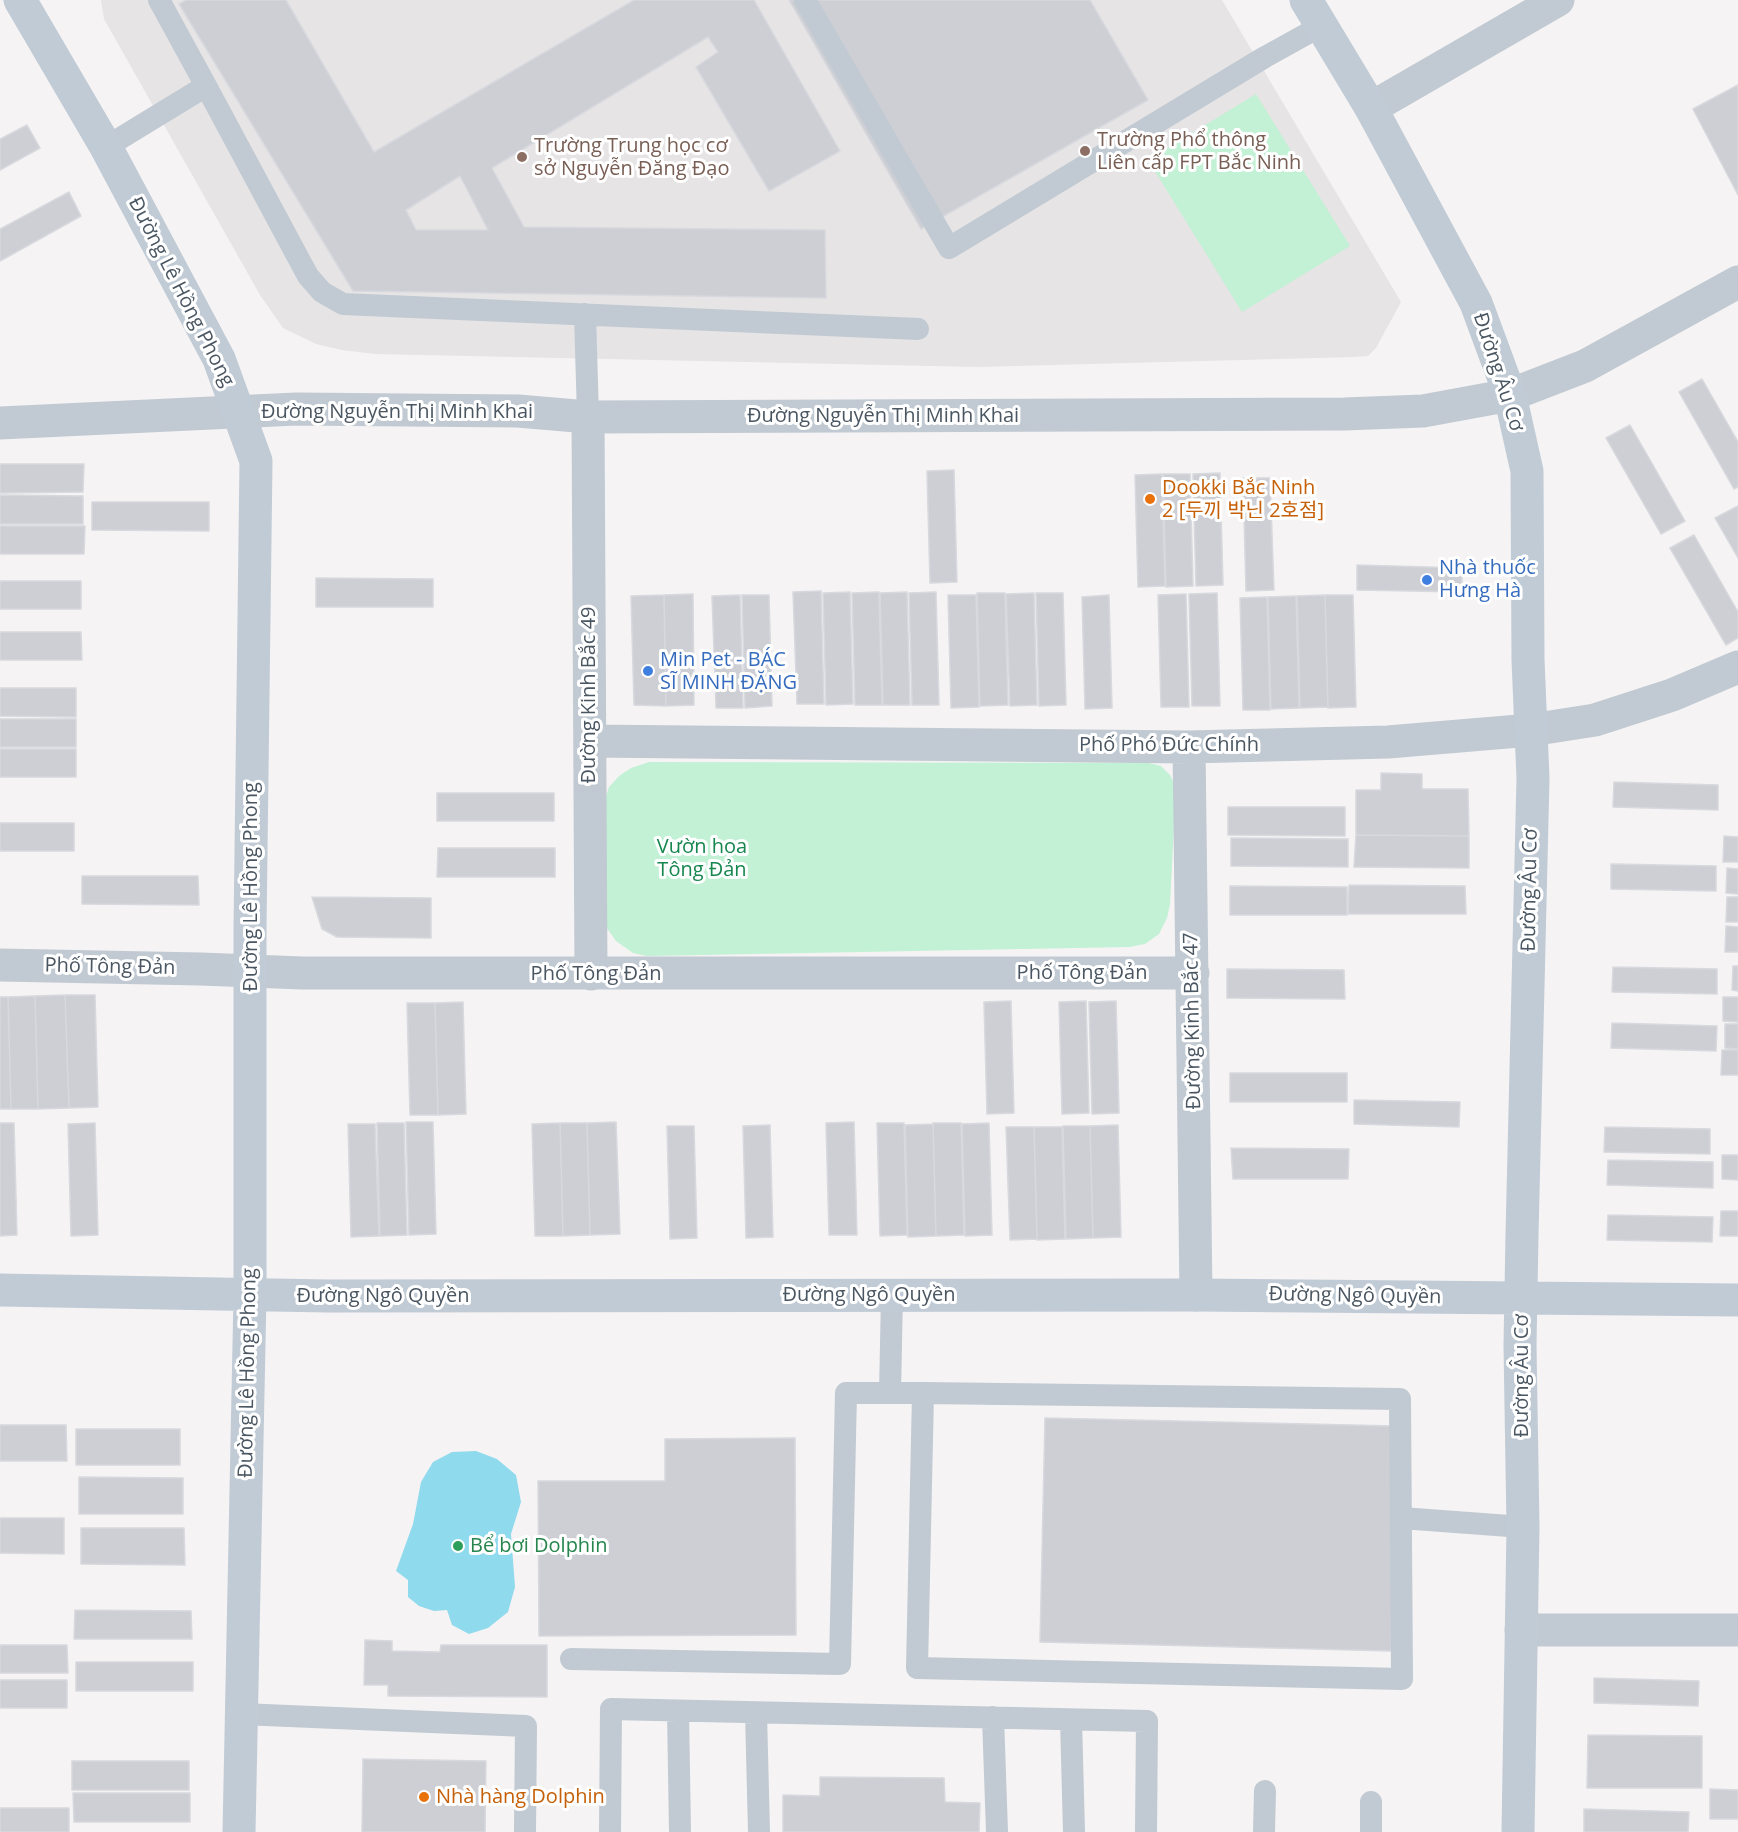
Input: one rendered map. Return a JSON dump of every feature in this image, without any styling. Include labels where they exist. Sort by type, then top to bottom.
[{"type":"street","name":"Đường Lê Hồng Phong","points":[[20,0],[106,147],[219,359],[256,460],[250,971],[250,1295],[239,1832]]},
{"type":"street","points":[[1371,108],[1558,0]]},
{"type":"street","name":"Đường Âu Cơ","points":[[1314,13],[1371,108],[1476,303],[1510,395],[1527,471],[1528,660],[1533,778],[1520,1345],[1522,1527],[1518,1832]]},
{"type":"street","name":"Đường Nguyễn Thị Minh Khai","points":[[0,423],[296,409],[518,411],[588,417],[1344,414],[1423,411],[1510,395],[1585,366],[1738,282]]},
{"type":"street","name":"Đường Kinh Bắc 49","points":[[588,417],[591,974]]},
{"type":"street","name":"Phố Phó Đức Chính","points":[[590,741],[1189,747],[1388,742],[1531,730],[1595,720],[1672,695],[1738,667]]},
{"type":"street","name":"Đường Kinh Bắc 47","points":[[1189,747],[1196,1295]]},
{"type":"street","name":"Phố Tông Đản","points":[[0,965],[302,974],[1192,973]]},
{"type":"street","name":"Đường Ngô Quyền","points":[[0,1290],[250,1295],[1196,1295],[1738,1300]]},
{"type":"street","points":[[1521,1630],[1738,1630]]},
{"type":"lane","points":[[159,0],[308,276],[322,292],[343,304],[918,330]]},
{"type":"lane","points":[[805,0],[949,248],[1265,57],[1314,13]]},
{"type":"lane","points":[[106,147],[206,86]]},
{"type":"lane","points":[[585,314],[588,417]]},
{"type":"lane","points":[[890,1393],[892,1295]]},
{"type":"lane","points":[[571,1659],[840,1664],[846,1393],[923,1393],[1400,1399],[1402,1678],[917,1668],[923,1393]]},
{"type":"lane","points":[[1401,1518],[1522,1527]]},
{"type":"lane","points":[[610,1832],[611,1709],[1147,1721],[1146,1832]]},
{"type":"lane","points":[[678,1711],[680,1832]]},
{"type":"lane","points":[[756,1713],[759,1832]]},
{"type":"lane","points":[[241,1714],[526,1726],[525,1832]]},
{"type":"lane","points":[[993,1718],[997,1832]]},
{"type":"lane","points":[[1071,1720],[1074,1832]]},
{"type":"lane","points":[[1264,1832],[1265,1791]]},
{"type":"lane","points":[[1371,1802],[1371,1832]]},
{"type":"shaded area","name":"Trường Trung học cơ sở Nguyễn Đăng Đạo","points":[[101,0],[1222,0],[1401,302],[1376,348],[1368,356],[1354,357],[978,367],[375,354],[316,344],[283,328],[260,295],[104,19]]},
{"type":"green space","points":[[1256,94],[1350,246],[1242,312],[1148,160]]},
{"type":"green space","name":"Vườn hoa Tông Đản","points":[[649,762],[1149,763],[1161,766],[1170,775],[1176,787],[1170,904],[1167,918],[1159,934],[1145,944],[1129,947],[647,956],[633,953],[616,941],[604,924],[604,802],[609,787],[619,776],[631,768]]},
{"type":"water","name":"Bể bơi Dolphin","points":[[476,1451],[497,1459],[516,1475],[521,1502],[511,1534],[515,1587],[508,1612],[488,1628],[469,1634],[452,1625],[447,1610],[434,1611],[419,1606],[408,1597],[408,1580],[396,1571],[413,1524],[421,1482],[433,1462],[452,1452]]},
{"type":"building","points":[[186,0],[286,0],[374,152],[634,0],[754,0],[840,151],[769,191],[696,67],[718,52],[708,37],[492,168],[524,227],[825,230],[826,298],[353,291],[179,4]],"holes":[[[460,176],[488,230],[416,230],[406,210]]]},
{"type":"building","points":[[789,0],[1090,0],[1148,100],[921,229]]},
{"type":"building","points":[[1738,85],[1738,195],[1693,109]]},
{"type":"building","points":[[27,125],[40,148],[0,170],[0,139]]},
{"type":"building","points":[[69,192],[81,216],[0,261],[0,229]]},
{"type":"building","points":[[1702,379],[1738,442],[1738,487],[1734,489],[1679,392]]},
{"type":"building","points":[[1630,425],[1685,521],[1661,534],[1606,438]]},
{"type":"building","points":[[0,464],[84,464],[83,492],[0,493]]},
{"type":"building","points":[[954,470],[957,582],[930,583],[927,471]]},
{"type":"building","points":[[1220,473],[1223,585],[1196,586],[1193,474]]},
{"type":"building","points":[[1162,474],[1165,586],[1138,587],[1135,475]]},
{"type":"building","points":[[1163,474],[1190,474],[1193,586],[1166,587]]},
{"type":"building","points":[[1243,478],[1270,478],[1274,590],[1246,591]]},
{"type":"building","points":[[0,495],[83,496],[83,524],[0,524]]},
{"type":"building","points":[[92,502],[209,502],[209,531],[92,530]]},
{"type":"building","points":[[1738,506],[1738,558],[1715,518]]},
{"type":"building","points":[[0,526],[85,526],[84,554],[0,554]]},
{"type":"building","points":[[1694,535],[1738,612],[1738,638],[1726,645],[1670,548]]},
{"type":"building","points":[[1357,565],[1462,568],[1462,592],[1357,590]]},
{"type":"building","points":[[316,578],[433,579],[433,607],[316,607]]},
{"type":"building","points":[[0,581],[81,581],[81,609],[0,609]]},
{"type":"building","points":[[821,591],[824,704],[797,704],[793,592]]},
{"type":"building","points":[[850,592],[853,704],[826,705],[823,593]]},
{"type":"building","points":[[879,592],[882,705],[855,705],[852,593]]},
{"type":"building","points":[[907,592],[910,705],[883,705],[880,593]]},
{"type":"building","points":[[936,592],[939,705],[912,705],[909,593]]},
{"type":"building","points":[[977,593],[1005,593],[1008,705],[980,706]]},
{"type":"building","points":[[1034,593],[1037,705],[1010,706],[1006,594]]},
{"type":"building","points":[[1036,593],[1063,593],[1066,705],[1039,706]]},
{"type":"building","points":[[1217,593],[1220,706],[1192,706],[1189,594]]},
{"type":"building","points":[[693,594],[694,705],[666,706],[664,595]]},
{"type":"building","points":[[1186,594],[1189,707],[1161,707],[1158,595]]},
{"type":"building","points":[[664,595],[666,706],[634,705],[631,596]]},
{"type":"building","points":[[740,595],[743,708],[716,708],[712,596]]},
{"type":"building","points":[[742,595],[769,595],[772,706],[745,708]]},
{"type":"building","points":[[948,595],[976,595],[979,707],[951,708]]},
{"type":"building","points":[[1109,595],[1112,708],[1085,709],[1082,597]]},
{"type":"building","points":[[1325,595],[1353,595],[1356,707],[1328,708]]},
{"type":"building","points":[[1325,595],[1328,707],[1300,708],[1297,596]]},
{"type":"building","points":[[1296,596],[1299,708],[1271,709],[1268,597]]},
{"type":"building","points":[[1267,597],[1270,710],[1243,710],[1240,598]]},
{"type":"building","points":[[0,632],[81,632],[82,660],[0,660]]},
{"type":"building","points":[[0,688],[76,688],[76,717],[0,716]]},
{"type":"building","points":[[0,719],[76,719],[76,747],[0,747]]},
{"type":"building","points":[[0,749],[76,749],[76,777],[0,777]]},
{"type":"building","points":[[1381,773],[1422,774],[1422,789],[1468,789],[1469,836],[1356,835],[1356,790],[1381,790]]},
{"type":"building","points":[[1614,782],[1718,785],[1718,810],[1613,807]]},
{"type":"building","points":[[437,793],[554,793],[554,821],[437,821]]},
{"type":"building","points":[[1228,807],[1345,807],[1345,836],[1228,835]]},
{"type":"building","points":[[0,823],[74,823],[74,851],[0,851]]},
{"type":"building","points":[[1356,835],[1469,836],[1469,868],[1354,867]]},
{"type":"building","points":[[1724,836],[1738,837],[1738,862],[1723,862]]},
{"type":"building","points":[[1231,838],[1348,839],[1348,867],[1231,866]]},
{"type":"building","points":[[438,848],[555,848],[555,877],[437,877]]},
{"type":"building","points":[[1611,864],[1716,866],[1716,891],[1611,889]]},
{"type":"building","points":[[1727,868],[1738,869],[1738,894],[1726,893]]},
{"type":"building","points":[[82,876],[198,876],[199,905],[82,904]]},
{"type":"building","points":[[1349,885],[1465,886],[1466,914],[1348,914]]},
{"type":"building","points":[[1230,886],[1347,887],[1347,915],[1230,915]]},
{"type":"building","points":[[312,897],[431,898],[431,938],[337,937],[322,929]]},
{"type":"building","points":[[1727,897],[1738,897],[1738,922],[1726,922]]},
{"type":"building","points":[[1726,926],[1738,927],[1738,952],[1725,952]]},
{"type":"building","points":[[1733,966],[1738,966],[1738,991],[1732,990]]},
{"type":"building","points":[[1613,967],[1717,969],[1717,994],[1612,992]]},
{"type":"building","points":[[1227,969],[1344,970],[1345,999],[1227,998]]},
{"type":"building","points":[[65,995],[69,1108],[38,1109],[35,996]]},
{"type":"building","points":[[65,995],[95,995],[98,1107],[69,1108]]},
{"type":"building","points":[[35,996],[38,1109],[11,1109],[8,997]]},
{"type":"building","points":[[0,997],[8,997],[11,1109],[0,1109]]},
{"type":"building","points":[[1723,997],[1738,997],[1738,1022],[1723,1021]]},
{"type":"building","points":[[1011,1001],[1014,1113],[987,1114],[984,1002]]},
{"type":"building","points":[[1086,1001],[1089,1113],[1062,1114],[1059,1002]]},
{"type":"building","points":[[1116,1001],[1119,1113],[1092,1114],[1089,1002]]},
{"type":"building","points":[[463,1002],[466,1114],[438,1115],[435,1003]]},
{"type":"building","points":[[407,1003],[435,1003],[438,1115],[410,1115]]},
{"type":"building","points":[[1612,1023],[1717,1026],[1716,1051],[1611,1048]]},
{"type":"building","points":[[1725,1024],[1738,1024],[1738,1049],[1725,1048]]},
{"type":"building","points":[[1722,1050],[1738,1050],[1738,1075],[1721,1075]]},
{"type":"building","points":[[1230,1073],[1347,1073],[1347,1102],[1230,1102]]},
{"type":"building","points":[[1354,1100],[1460,1102],[1459,1127],[1354,1124]]},
{"type":"building","points":[[406,1122],[433,1122],[436,1234],[409,1235]]},
{"type":"building","points":[[616,1122],[620,1234],[590,1235],[587,1123]]},
{"type":"building","points":[[854,1122],[857,1235],[829,1235],[826,1123]]},
{"type":"building","points":[[0,1123],[14,1123],[17,1235],[0,1236]]},
{"type":"building","points":[[95,1123],[98,1235],[71,1236],[68,1124]]},
{"type":"building","points":[[377,1123],[404,1123],[407,1235],[380,1236]]},
{"type":"building","points":[[560,1123],[563,1236],[535,1236],[532,1124]]},
{"type":"building","points":[[560,1123],[587,1123],[590,1235],[563,1236]]},
{"type":"building","points":[[877,1123],[904,1123],[907,1235],[880,1236]]},
{"type":"building","points":[[933,1123],[961,1123],[964,1235],[936,1236]]},
{"type":"building","points":[[989,1123],[992,1235],[965,1236],[962,1124]]},
{"type":"building","points":[[348,1124],[375,1124],[379,1236],[351,1237]]},
{"type":"building","points":[[933,1124],[936,1236],[908,1237],[905,1125]]},
{"type":"building","points":[[770,1125],[773,1237],[746,1238],[743,1126]]},
{"type":"building","points":[[1118,1125],[1121,1237],[1093,1238],[1090,1126]]},
{"type":"building","points":[[667,1126],[694,1126],[697,1238],[670,1239]]},
{"type":"building","points":[[1063,1126],[1090,1126],[1093,1238],[1066,1239]]},
{"type":"building","points":[[1006,1127],[1034,1127],[1037,1239],[1010,1240]]},
{"type":"building","points":[[1034,1127],[1062,1127],[1065,1239],[1037,1240]]},
{"type":"building","points":[[1605,1127],[1710,1129],[1710,1154],[1604,1152]]},
{"type":"building","points":[[1231,1148],[1349,1149],[1348,1179],[1233,1179]]},
{"type":"building","points":[[1722,1155],[1738,1155],[1738,1180],[1722,1179]]},
{"type":"building","points":[[1608,1160],[1713,1162],[1713,1188],[1607,1185]]},
{"type":"building","points":[[1721,1211],[1738,1211],[1738,1236],[1720,1236]]},
{"type":"building","points":[[1608,1215],[1713,1217],[1712,1242],[1607,1240]]},
{"type":"building","points":[[1045,1418],[1395,1426],[1391,1651],[1040,1642]]},
{"type":"building","points":[[0,1425],[66,1425],[67,1461],[0,1461]]},
{"type":"building","points":[[76,1429],[180,1429],[180,1465],[76,1465]]},
{"type":"building","points":[[795,1438],[796,1635],[539,1636],[538,1481],[665,1481],[665,1439]]},
{"type":"building","points":[[79,1477],[183,1478],[183,1514],[79,1514]]},
{"type":"building","points":[[0,1518],[64,1518],[64,1554],[0,1553]]},
{"type":"building","points":[[81,1528],[184,1528],[185,1565],[81,1564]]},
{"type":"building","points":[[75,1610],[191,1611],[192,1639],[74,1639]]},
{"type":"building","points":[[365,1640],[392,1641],[392,1651],[440,1652],[441,1645],[547,1645],[547,1697],[388,1696],[388,1685],[364,1685]]},
{"type":"building","points":[[0,1645],[67,1645],[68,1673],[0,1673]]},
{"type":"building","points":[[76,1662],[193,1662],[193,1691],[76,1691]]},
{"type":"building","points":[[1594,1678],[1699,1681],[1698,1706],[1594,1703]]},
{"type":"building","points":[[0,1680],[67,1680],[67,1708],[0,1708]]},
{"type":"building","points":[[1588,1735],[1702,1736],[1702,1788],[1587,1788]]},
{"type":"building","name":"Nhà hàng Dolphin","points":[[363,1759],[486,1761],[485,1832],[362,1832]]},
{"type":"building","points":[[72,1761],[189,1761],[189,1790],[72,1790]]},
{"type":"building","points":[[820,1777],[944,1778],[945,1802],[980,1803],[979,1832],[783,1832],[783,1795],[820,1796]]},
{"type":"building","points":[[1710,1789],[1738,1790],[1738,1819],[1710,1819]]},
{"type":"building","points":[[73,1793],[190,1793],[190,1822],[74,1822]]},
{"type":"building","points":[[0,1808],[69,1808],[69,1832],[0,1832]]},
{"type":"building","points":[[1584,1809],[1689,1812],[1688,1832],[1584,1832]]},
{"type":"place","name":"Trường Phổ thông Liên cấp FPT Bắc Ninh","points":[[1085,151]]},
{"type":"place","name":"Trường Trung học cơ sở Nguyễn Đăng Đạo","points":[[522,157]]},
{"type":"place","name":"Dookki Bắc Ninh 2 [두끼 박닌 2호점]","points":[[1150,499]]},
{"type":"place","name":"Nhà thuốc Hưng Hà","points":[[1427,580]]},
{"type":"place","name":"Min Pet - BÁC SĨ MINH ĐẶNG","points":[[648,671]]},
{"type":"place","name":"Bể bơi Dolphin","points":[[458,1546]]},
{"type":"place","name":"Nhà hàng Dolphin","points":[[424,1797]]}]
